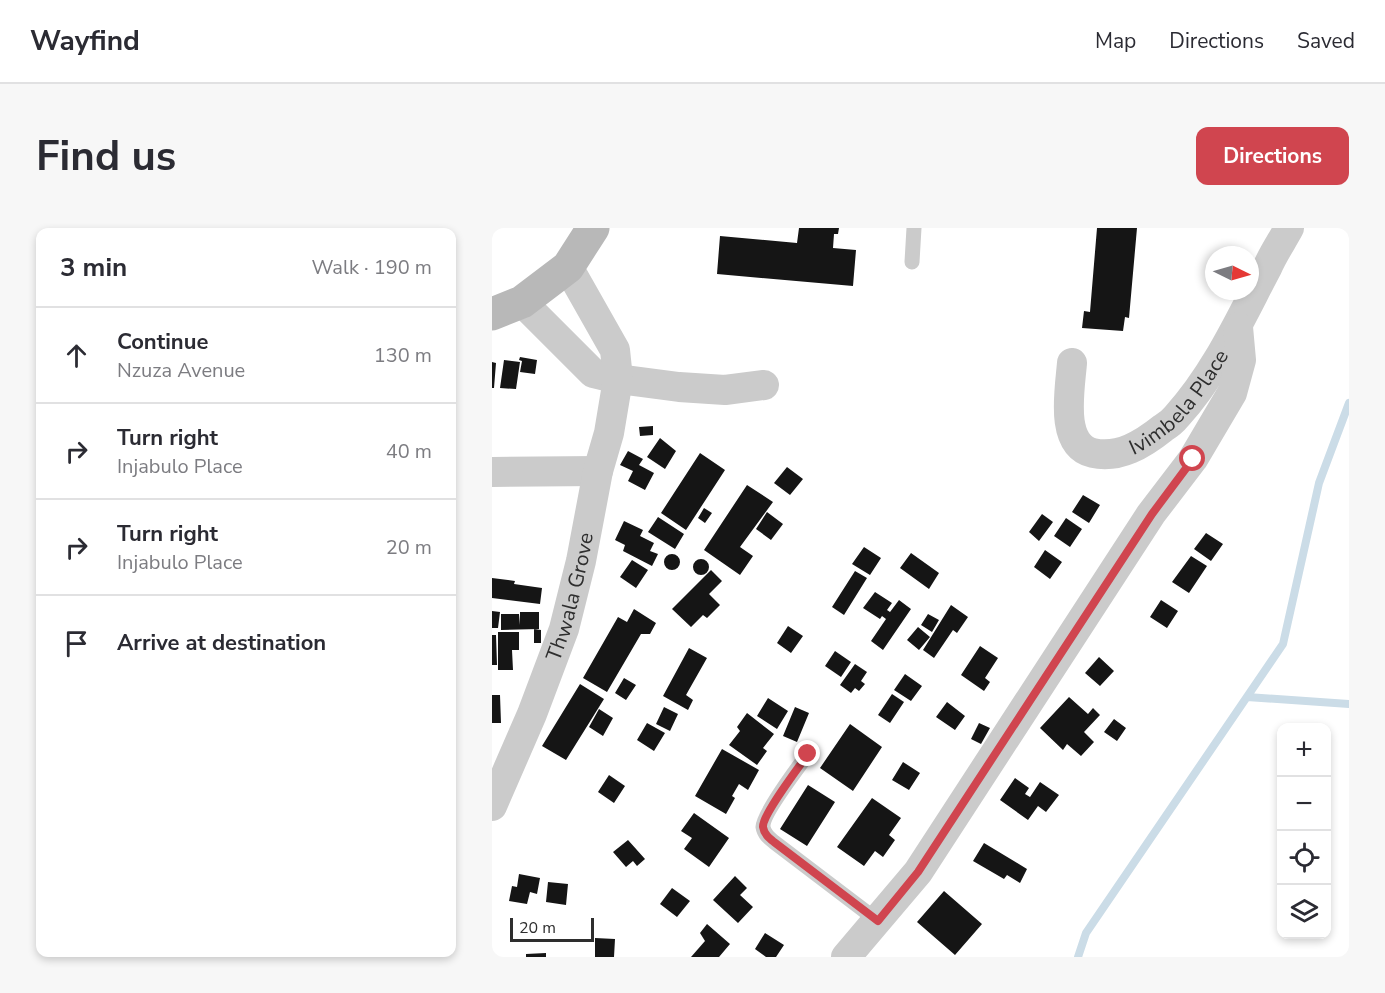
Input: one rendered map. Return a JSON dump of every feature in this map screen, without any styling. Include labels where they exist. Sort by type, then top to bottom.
[{"type":"street","points":[[492,314],[522,302],[568,267],[592,228]]},
{"type":"street","name":"Ivimbela Place","points":[[1072,363],[1069,424],[1076,442],[1087,452],[1101,455],[1123,453],[1149,440],[1176,418],[1201,385],[1238,327],[1289,228]]},
{"type":"street","name":"Thwala Grove","points":[[492,806],[532,714],[564,629],[581,561],[598,471],[609,433],[618,379],[615,350],[568,267]]},
{"type":"street","points":[[522,302],[592,373],[679,387],[725,390],[764,385]]},
{"type":"street","points":[[846,957],[918,872],[1145,524],[1193,459],[1216,423],[1232,393],[1241,360],[1238,327]]},
{"type":"street","points":[[492,472],[598,471]]},
{"type":"lane","points":[[912,262],[914,228]]},
{"type":"lane","points":[[808,754],[774,802],[764,821],[763,829],[774,842],[878,921]]},
{"type":"building","points":[[799,228],[839,228],[838,234],[834,234],[833,248],[856,250],[853,286],[717,274],[720,236],[797,243]]},
{"type":"building","points":[[1097,228],[1137,228],[1129,318],[1125,317],[1123,331],[1082,328],[1084,311],[1090,312]]},
{"type":"building","points":[[520,357],[537,360],[535,374],[520,372],[522,361],[519,360]]},
{"type":"building","points":[[504,360],[520,362],[516,389],[500,388]]},
{"type":"building","points":[[492,362],[496,363],[494,388],[492,388]]},
{"type":"building","points":[[653,426],[653,435],[640,436],[639,427]]},
{"type":"building","points":[[660,438],[676,451],[665,469],[647,457]]},
{"type":"building","points":[[628,451],[643,459],[639,465],[654,473],[645,490],[628,481],[633,471],[620,465]]},
{"type":"building","points":[[700,453],[725,470],[686,530],[661,513]]},
{"type":"building","points":[[787,467],[803,479],[790,495],[774,483]]},
{"type":"building","points":[[747,485],[773,502],[740,547],[753,556],[740,575],[704,550]]},
{"type":"building","points":[[1083,495],[1100,505],[1089,523],[1072,512]]},
{"type":"building","points":[[704,508],[712,513],[705,523],[698,518]]},
{"type":"building","points":[[767,512],[783,524],[771,540],[756,529]]},
{"type":"building","points":[[1042,514],[1053,522],[1039,541],[1029,532]]},
{"type":"building","points":[[658,517],[684,534],[675,549],[648,532]]},
{"type":"building","points":[[1066,518],[1082,529],[1070,547],[1054,536]]},
{"type":"building","points":[[624,521],[643,530],[640,536],[654,543],[650,551],[658,554],[652,566],[623,551],[625,545],[615,540]]},
{"type":"building","points":[[1206,533],[1223,544],[1211,561],[1194,549]]},
{"type":"building","points":[[864,547],[881,558],[870,575],[852,564]]},
{"type":"building","points":[[1045,550],[1062,562],[1050,579],[1034,567]]},
{"type":"building","points":[[911,553],[939,573],[929,589],[900,568]]},
{"type":"building","points":[[669,554],[675,554],[680,562],[678,568],[669,570],[664,565],[664,559]]},
{"type":"building","points":[[1191,556],[1207,566],[1189,593],[1172,582]]},
{"type":"building","points":[[698,559],[704,559],[709,567],[707,573],[698,575],[693,570],[693,564]]},
{"type":"building","points":[[632,560],[648,570],[636,588],[620,577]]},
{"type":"building","points":[[711,570],[722,581],[709,594],[720,605],[707,618],[703,615],[691,627],[672,609]]},
{"type":"building","points":[[855,571],[867,578],[844,615],[832,607]]},
{"type":"building","points":[[492,578],[542,588],[540,604],[492,598]]},
{"type":"building","points":[[875,592],[892,603],[887,610],[890,612],[899,600],[911,609],[883,650],[871,641],[886,619],[882,616],[880,619],[863,608]]},
{"type":"building","points":[[1161,600],[1178,611],[1167,628],[1150,617]]},
{"type":"building","points":[[951,605],[968,617],[957,633],[953,630],[934,658],[923,650]]},
{"type":"building","points":[[634,609],[656,623],[650,634],[641,634],[607,692],[583,678],[618,617],[627,622]]},
{"type":"building","points":[[492,611],[500,612],[498,628],[492,628]]},
{"type":"building","points":[[520,612],[539,612],[539,629],[501,630],[501,614],[519,614],[520,625]]},
{"type":"building","points":[[928,614],[939,620],[932,632],[921,625]]},
{"type":"building","points":[[788,626],[803,636],[791,653],[777,643]]},
{"type":"building","points":[[918,627],[930,637],[919,650],[907,640]]},
{"type":"building","points":[[534,629],[541,630],[541,643],[534,643]]},
{"type":"building","points":[[498,632],[519,632],[519,650],[512,650],[513,670],[498,670]]},
{"type":"building","points":[[492,635],[496,635],[497,665],[492,665]]},
{"type":"building","points":[[980,646],[998,658],[985,678],[990,682],[984,691],[961,675]]},
{"type":"building","points":[[689,648],[707,658],[686,695],[693,700],[688,710],[663,696]]},
{"type":"building","points":[[835,651],[851,662],[841,677],[825,666]]},
{"type":"building","points":[[1099,657],[1114,671],[1100,686],[1085,673]]},
{"type":"building","points":[[855,664],[867,672],[861,681],[865,684],[859,691],[855,688],[851,693],[840,685]]},
{"type":"building","points":[[905,674],[922,686],[911,701],[894,690]]},
{"type":"building","points":[[624,678],[636,685],[626,700],[615,693]]},
{"type":"building","points":[[580,684],[604,699],[566,760],[542,746]]},
{"type":"building","points":[[892,694],[904,702],[890,723],[878,715]]},
{"type":"building","points":[[492,695],[500,695],[501,723],[492,723]]},
{"type":"building","points":[[1069,697],[1088,714],[1093,708],[1100,715],[1084,732],[1094,742],[1081,756],[1067,744],[1063,750],[1040,728]]},
{"type":"building","points":[[768,698],[788,711],[777,729],[757,716]]},
{"type":"building","points":[[947,702],[965,716],[955,730],[936,717]]},
{"type":"building","points":[[664,707],[678,714],[670,731],[656,724]]},
{"type":"building","points":[[795,707],[809,713],[797,742],[783,736]]},
{"type":"building","points":[[599,709],[613,718],[603,736],[589,727]]},
{"type":"building","points":[[747,713],[774,734],[763,748],[767,751],[757,765],[729,745],[740,731],[737,727]]},
{"type":"building","points":[[1114,719],[1126,728],[1117,741],[1104,732]]},
{"type":"building","points":[[647,723],[665,733],[654,751],[637,740]]},
{"type":"building","points":[[979,723],[990,728],[981,744],[971,739]]},
{"type":"building","points":[[850,724],[882,747],[853,791],[820,768]]},
{"type":"building","points":[[722,749],[759,770],[748,790],[739,784],[732,796],[735,798],[726,814],[695,796]]},
{"type":"building","points":[[903,762],[920,773],[909,790],[892,780]]},
{"type":"building","points":[[609,775],[625,786],[614,803],[598,792]]},
{"type":"building","points":[[1015,778],[1029,788],[1025,794],[1030,797],[1040,782],[1059,795],[1046,812],[1038,806],[1028,820],[1000,800]]},
{"type":"building","points":[[808,785],[835,802],[807,846],[780,829]]},
{"type":"building","points":[[872,798],[901,818],[889,835],[895,840],[883,857],[875,851],[864,866],[837,847]]},
{"type":"building","points":[[694,813],[729,838],[709,867],[684,849],[692,838],[681,831]]},
{"type":"building","points":[[628,840],[645,859],[637,866],[633,861],[626,867],[613,852]]},
{"type":"building","points":[[984,843],[1027,869],[1020,883],[1007,875],[1004,879],[973,861]]},
{"type":"building","points":[[519,874],[540,878],[537,894],[530,892],[527,904],[509,901],[512,886],[517,887]]},
{"type":"building","points":[[735,876],[747,888],[740,895],[753,907],[738,923],[713,900]]},
{"type":"building","points":[[548,882],[568,884],[566,905],[546,902]]},
{"type":"building","points":[[672,888],[690,901],[677,917],[660,904]]},
{"type":"building","points":[[944,891],[982,924],[955,955],[917,922]]},
{"type":"building","points":[[707,924],[730,944],[719,957],[691,957],[705,941],[700,933]]},
{"type":"building","points":[[765,933],[784,945],[776,957],[766,957],[755,949]]},
{"type":"building","points":[[595,938],[615,939],[614,957],[595,957]]},
{"type":"building","points":[[546,953],[546,957],[526,957],[526,954]]},
{"type":"waterway","points":[[1078,957],[1086,933],[1283,644],[1319,483],[1349,403]]},
{"type":"waterway","points":[[1247,697],[1349,704]]},
{"type":"route","points":[[808,754],[774,802],[764,821],[763,829],[774,842],[878,921],[918,872],[1152,514],[1193,459]]}]
